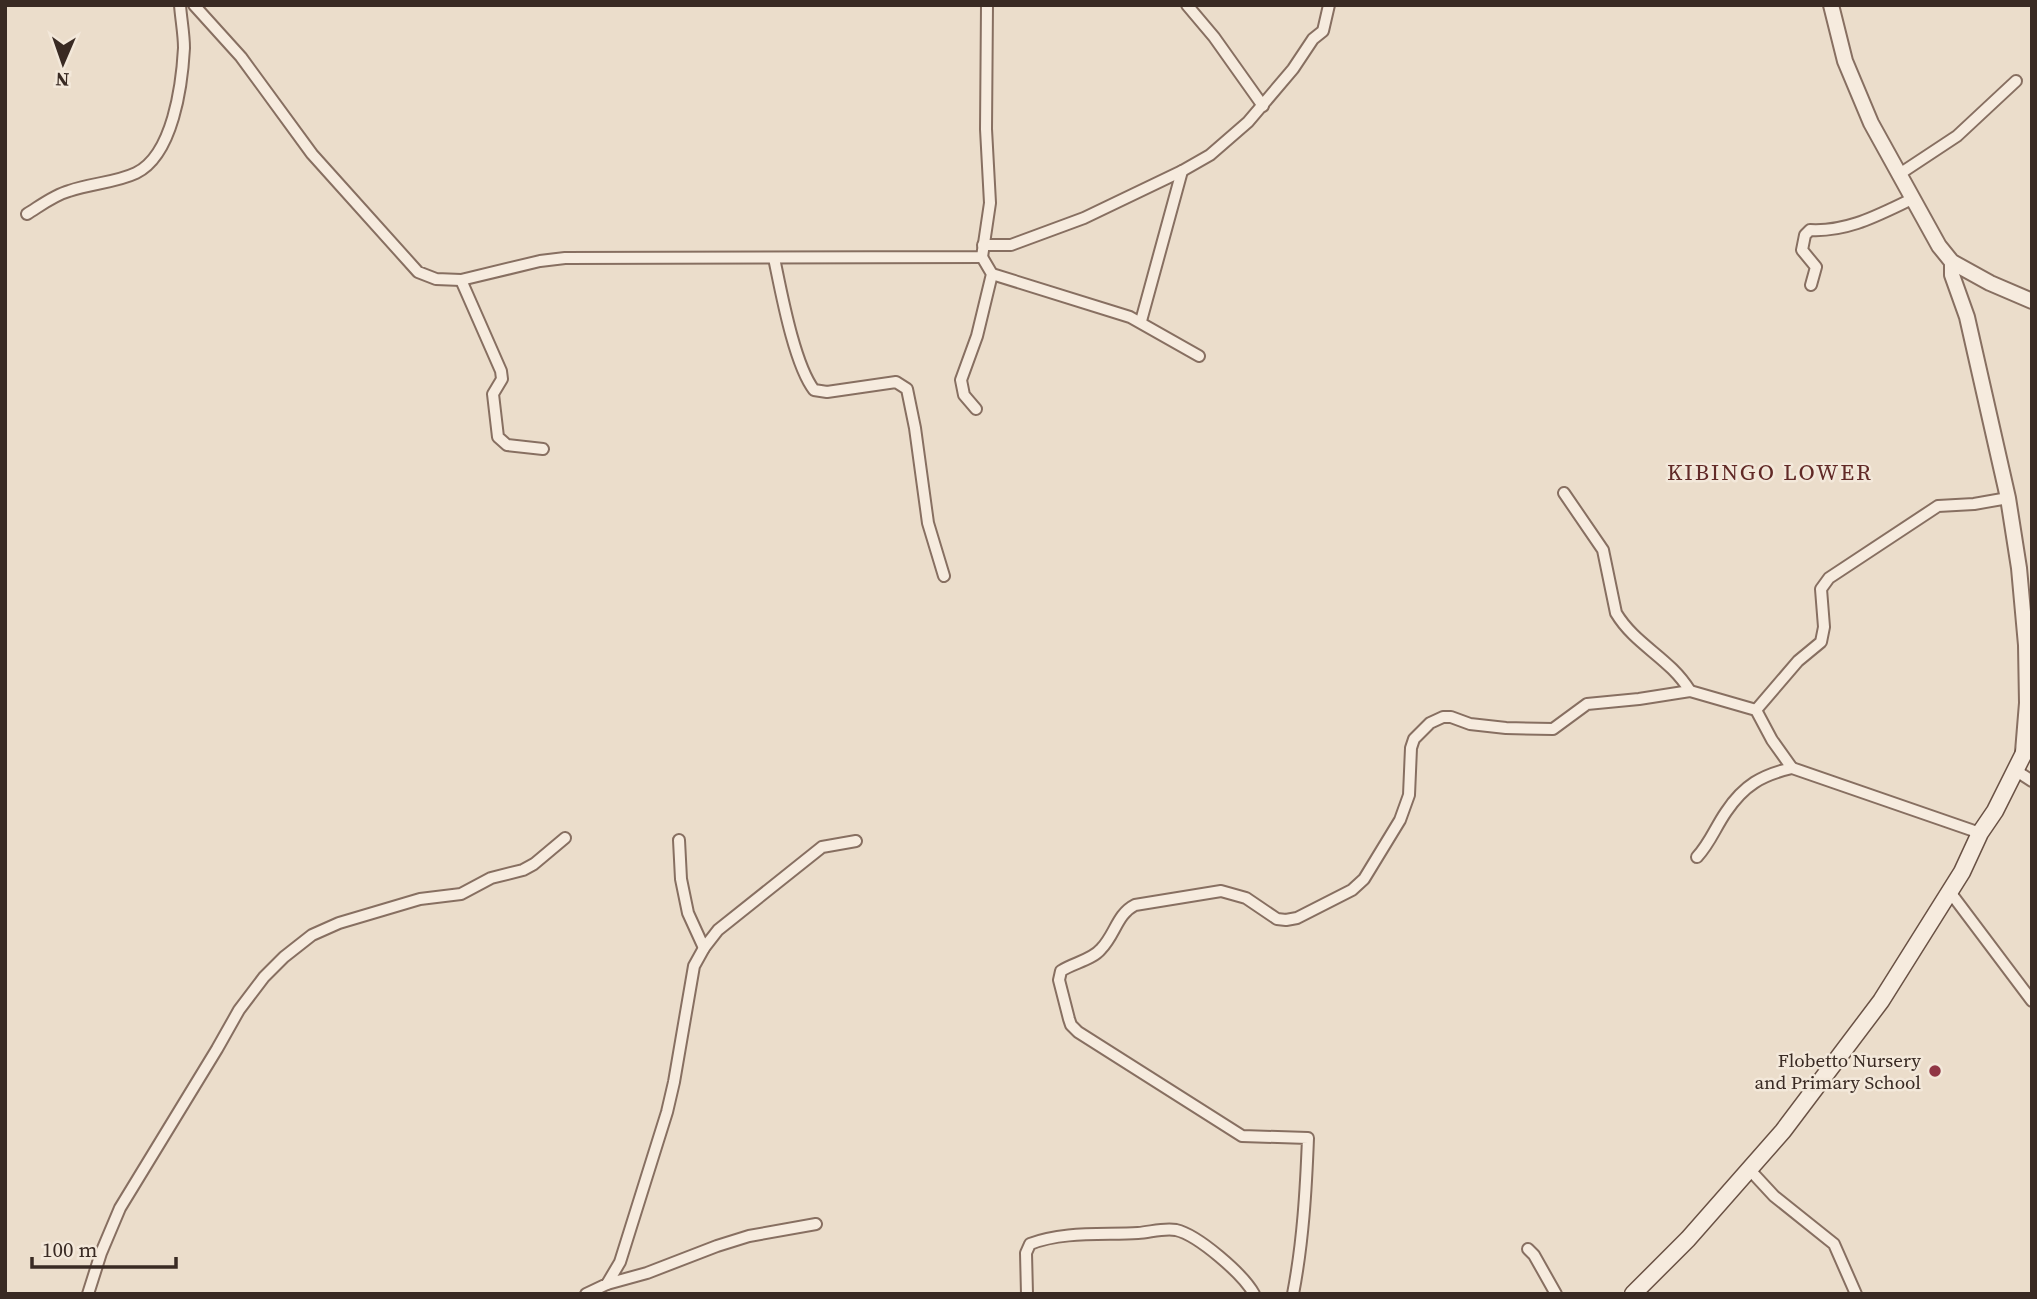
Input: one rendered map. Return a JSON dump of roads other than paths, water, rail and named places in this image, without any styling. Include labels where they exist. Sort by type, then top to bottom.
[{"type":"main road","points":[[1633,1294],[1688,1239],[1783,1131],[1881,1001],[1950,892],[2032,737]]},
{"type":"street","points":[[27,214],[68,191],[124,178],[149,164],[171,125],[177,99],[184,46],[180,5]]},
{"type":"street","points":[[194,5],[241,57],[312,154],[418,272],[436,279],[461,281],[540,261],[565,258],[774,258],[983,251],[1011,245],[1084,218],[1182,171],[1232,139],[1263,106],[1313,39],[1323,31],[1329,5]]},
{"type":"street","points":[[976,409],[964,395],[961,380],[977,337],[992,274],[983,251],[990,204],[986,129],[987,5]]},
{"type":"street","points":[[1187,5],[1214,37],[1263,106]]},
{"type":"street","points":[[1831,5],[1839,42],[1871,123],[1927,229],[1952,262],[1990,283],[2032,301]]},
{"type":"street","points":[[1898,175],[1957,136],[2016,82]]},
{"type":"street","points":[[1140,321],[1182,171]]},
{"type":"street","points":[[1811,285],[1816,267],[1802,250],[1805,235],[1810,230],[1826,231],[1858,224],[1912,199]]},
{"type":"street","points":[[774,258],[787,317],[803,367],[814,390],[827,392],[897,382],[907,389],[928,523],[944,576]]},
{"type":"street","points":[[1952,262],[1952,275],[1967,317],[2008,498],[2019,568],[2026,645],[2027,704],[2023,752]]},
{"type":"street","points":[[992,274],[1073,297],[1140,321],[1199,356]]},
{"type":"street","points":[[461,281],[501,371],[502,379],[493,394],[498,438],[507,444],[543,449]]},
{"type":"street","points":[[1564,493],[1603,550],[1619,618],[1638,640],[1663,658],[1690,691]]},
{"type":"street","points":[[1756,710],[1798,661],[1821,642],[1824,627],[1821,589],[1829,578],[1938,506],[1974,504],[2008,498]]},
{"type":"street","points":[[1293,1294],[1303,1222],[1307,1138],[1242,1136],[1078,1032],[1069,1019],[1059,980],[1060,973],[1101,949],[1121,916],[1135,905],[1221,891],[1246,898],[1277,919],[1286,920],[1297,918],[1352,890],[1364,879],[1400,820],[1409,795],[1411,748],[1418,733],[1436,719],[1451,717],[1470,724],[1553,729],[1587,704],[1690,691],[1756,710],[1772,740],[1792,768]]},
{"type":"street","points":[[1697,857],[1712,839],[1727,811],[1746,789],[1763,776],[1792,768],[1980,833]]},
{"type":"street","points":[[2015,770],[2032,781]]},
{"type":"street","points":[[88,1294],[101,1254],[127,1197],[239,1010],[264,977],[284,957],[312,935],[339,923],[420,899],[461,894],[491,878],[523,870],[565,838]]},
{"type":"street","points":[[679,840],[681,879],[688,913],[704,948]]},
{"type":"street","points":[[607,1284],[620,1262],[667,1112],[694,965],[719,930],[822,847],[856,841]]},
{"type":"street","points":[[1950,892],[2032,1001]]},
{"type":"street","points":[[1749,1169],[1774,1196],[1834,1244],[1856,1294]]},
{"type":"street","points":[[586,1294],[717,1245],[749,1236],[816,1224]]},
{"type":"street","points":[[1027,1294],[1026,1253],[1030,1244],[1058,1237],[1164,1229],[1186,1233],[1197,1240],[1243,1276],[1254,1294]]},
{"type":"street","points":[[1528,1249],[1556,1294]]},
{"type":"place","name":"Flobetto Nursery and Primary School","points":[[1935,1071]]},
{"type":"district","name":"KIBINGO LOWER","points":[[1770,472]]}]
